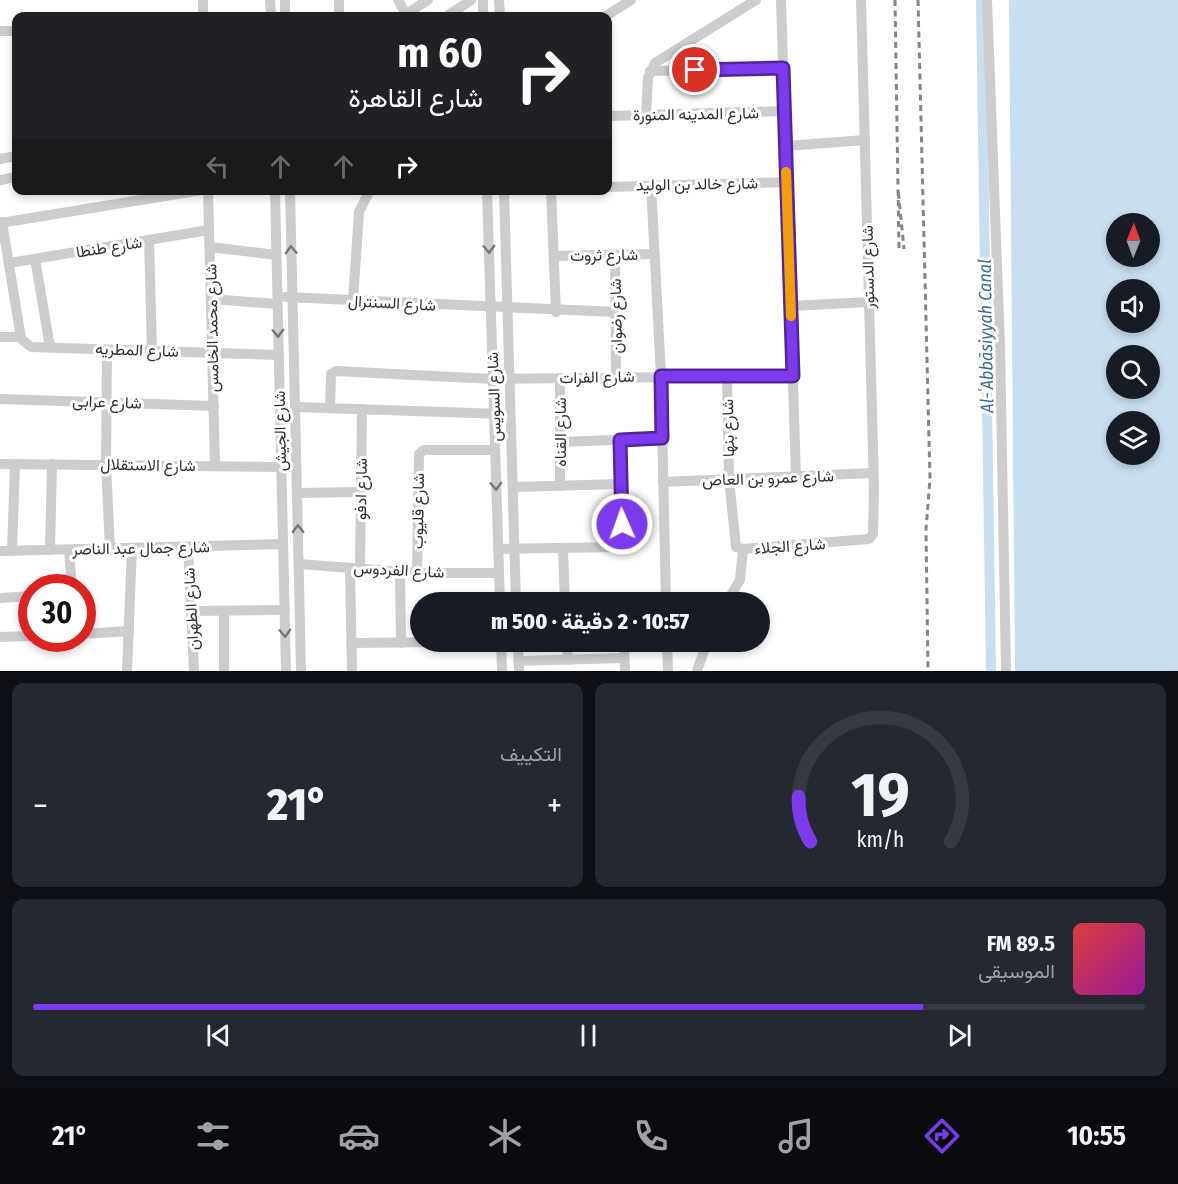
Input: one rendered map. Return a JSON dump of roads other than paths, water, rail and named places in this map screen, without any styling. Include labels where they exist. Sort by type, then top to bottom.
[{"type":"street","points":[[409,12],[426,0]]},
{"type":"street","points":[[453,12],[471,0]]},
{"type":"street","points":[[612,12],[631,0]]},
{"type":"street","points":[[646,114],[650,71],[662,56],[756,0]]},
{"type":"street","points":[[781,0],[796,477]]},
{"type":"street","name":"شارع الدستور","points":[[861,0],[873,534]]},
{"type":"street","points":[[987,0],[1000,345],[1006,671]]},
{"type":"street","points":[[650,71],[783,68]]},
{"type":"street","name":"شارع المدينه المنورة","points":[[612,116],[785,111]]},
{"type":"street","points":[[786,146],[865,140]]},
{"type":"street","name":"شارع خالد بن الوليد","points":[[612,187],[787,182]]},
{"type":"street","points":[[651,185],[661,376],[666,592]]},
{"type":"street","points":[[21,338],[1,222],[171,195]]},
{"type":"street","name":"شارع محمد الخامس","points":[[208,195],[215,466]]},
{"type":"street","name":"شارع الجيش","points":[[275,195],[286,671]]},
{"type":"street","name":"شارع الجيش","points":[[290,195],[301,671]]},
{"type":"street","points":[[353,301],[359,212],[368,195]]},
{"type":"street","name":"شارع السويس","points":[[487,195],[500,592]]},
{"type":"street","name":"شارع السويس","points":[[504,195],[516,592]]},
{"type":"street","points":[[551,195],[556,312]]},
{"type":"street","name":"شارع طنطا","points":[[9,263],[209,230]]},
{"type":"street","points":[[149,240],[152,351]]},
{"type":"street","points":[[210,248],[276,255]]},
{"type":"street","name":"شارع ثروت","points":[[554,256],[654,254]]},
{"type":"street","name":"شارع رضوان","points":[[615,256],[616,377]]},
{"type":"street","points":[[35,259],[50,347]]},
{"type":"street","name":"شارع السنترال","points":[[211,299],[277,300],[292,298],[556,312],[615,312]]},
{"type":"street","points":[[791,306],[868,302]]},
{"type":"street","name":"شارع المطريه","points":[[0,338],[21,338],[30,346],[278,355]]},
{"type":"street","points":[[107,349],[106,465],[110,548]]},
{"type":"street","name":"شارع الفرات","points":[[330,408],[331,376],[334,371],[493,379],[793,376]]},
{"type":"street","name":"شارع بنها","points":[[727,376],[729,479]]},
{"type":"street","name":"شارع القناه","points":[[560,378],[560,486]]},
{"type":"street","name":"شارع عرابى","points":[[0,399],[214,406]]},
{"type":"street","points":[[295,407],[510,415]]},
{"type":"street","name":"شارع ادفو","points":[[352,671],[351,643],[361,492],[362,409]]},
{"type":"street","points":[[560,442],[662,438]]},
{"type":"street","points":[[498,549],[616,549],[622,544],[620,440]]},
{"type":"street","name":"شارع قليوب","points":[[417,573],[419,454],[424,450],[495,450]]},
{"type":"street","name":"شارع الاستقلال","points":[[0,464],[296,467]]},
{"type":"street","points":[[12,551],[15,464]]},
{"type":"street","points":[[50,550],[52,464]]},
{"type":"street","name":"شارع عمرو بن العاص","points":[[663,482],[873,473]]},
{"type":"street","name":"شارع الجلاء","points":[[729,479],[734,544],[743,549],[865,540],[873,534]]},
{"type":"street","points":[[513,487],[621,484]]},
{"type":"street","points":[[297,493],[361,492]]},
{"type":"street","name":"شارع جمال عبد الناصر","points":[[0,551],[283,544]]},
{"type":"street","name":"شارع الطهران","points":[[188,547],[194,671]]},
{"type":"street","points":[[127,671],[132,548]]},
{"type":"street","points":[[563,549],[565,592]]},
{"type":"street","points":[[733,592],[740,580],[743,549]]},
{"type":"street","points":[[69,550],[71,574]]},
{"type":"street","name":"شارع الفردوس","points":[[299,564],[417,573],[499,573]]},
{"type":"street","points":[[400,572],[401,643]]},
{"type":"street","points":[[284,579],[299,578]]},
{"type":"street","points":[[0,598],[18,597]]},
{"type":"street","points":[[224,610],[224,671]]},
{"type":"street","points":[[191,611],[285,610]]},
{"type":"street","points":[[96,633],[129,632]]},
{"type":"street","points":[[0,637],[18,636]]},
{"type":"street","points":[[351,643],[410,643]]},
{"type":"street","points":[[501,652],[502,671]]},
{"type":"street","points":[[568,652],[568,660]]},
{"type":"street","points":[[624,652],[625,671]]},
{"type":"street","points":[[667,652],[668,671]]},
{"type":"street","points":[[697,671],[704,652]]},
{"type":"street","points":[[519,666],[568,660],[624,658]]},
{"type":"water","points":[[1009,0],[1178,0],[1178,671],[1015,671]]},
{"type":"waterway","name":"Al-ʿAbbāsiyyah Canal","points":[[981,0],[991,671]]},
{"type":"railway","points":[[895,0],[898,189]]},
{"type":"railway","points":[[918,0],[930,479],[926,529],[928,671]]},
{"type":"railway","points":[[899,248],[898,189],[904,249]]}]
